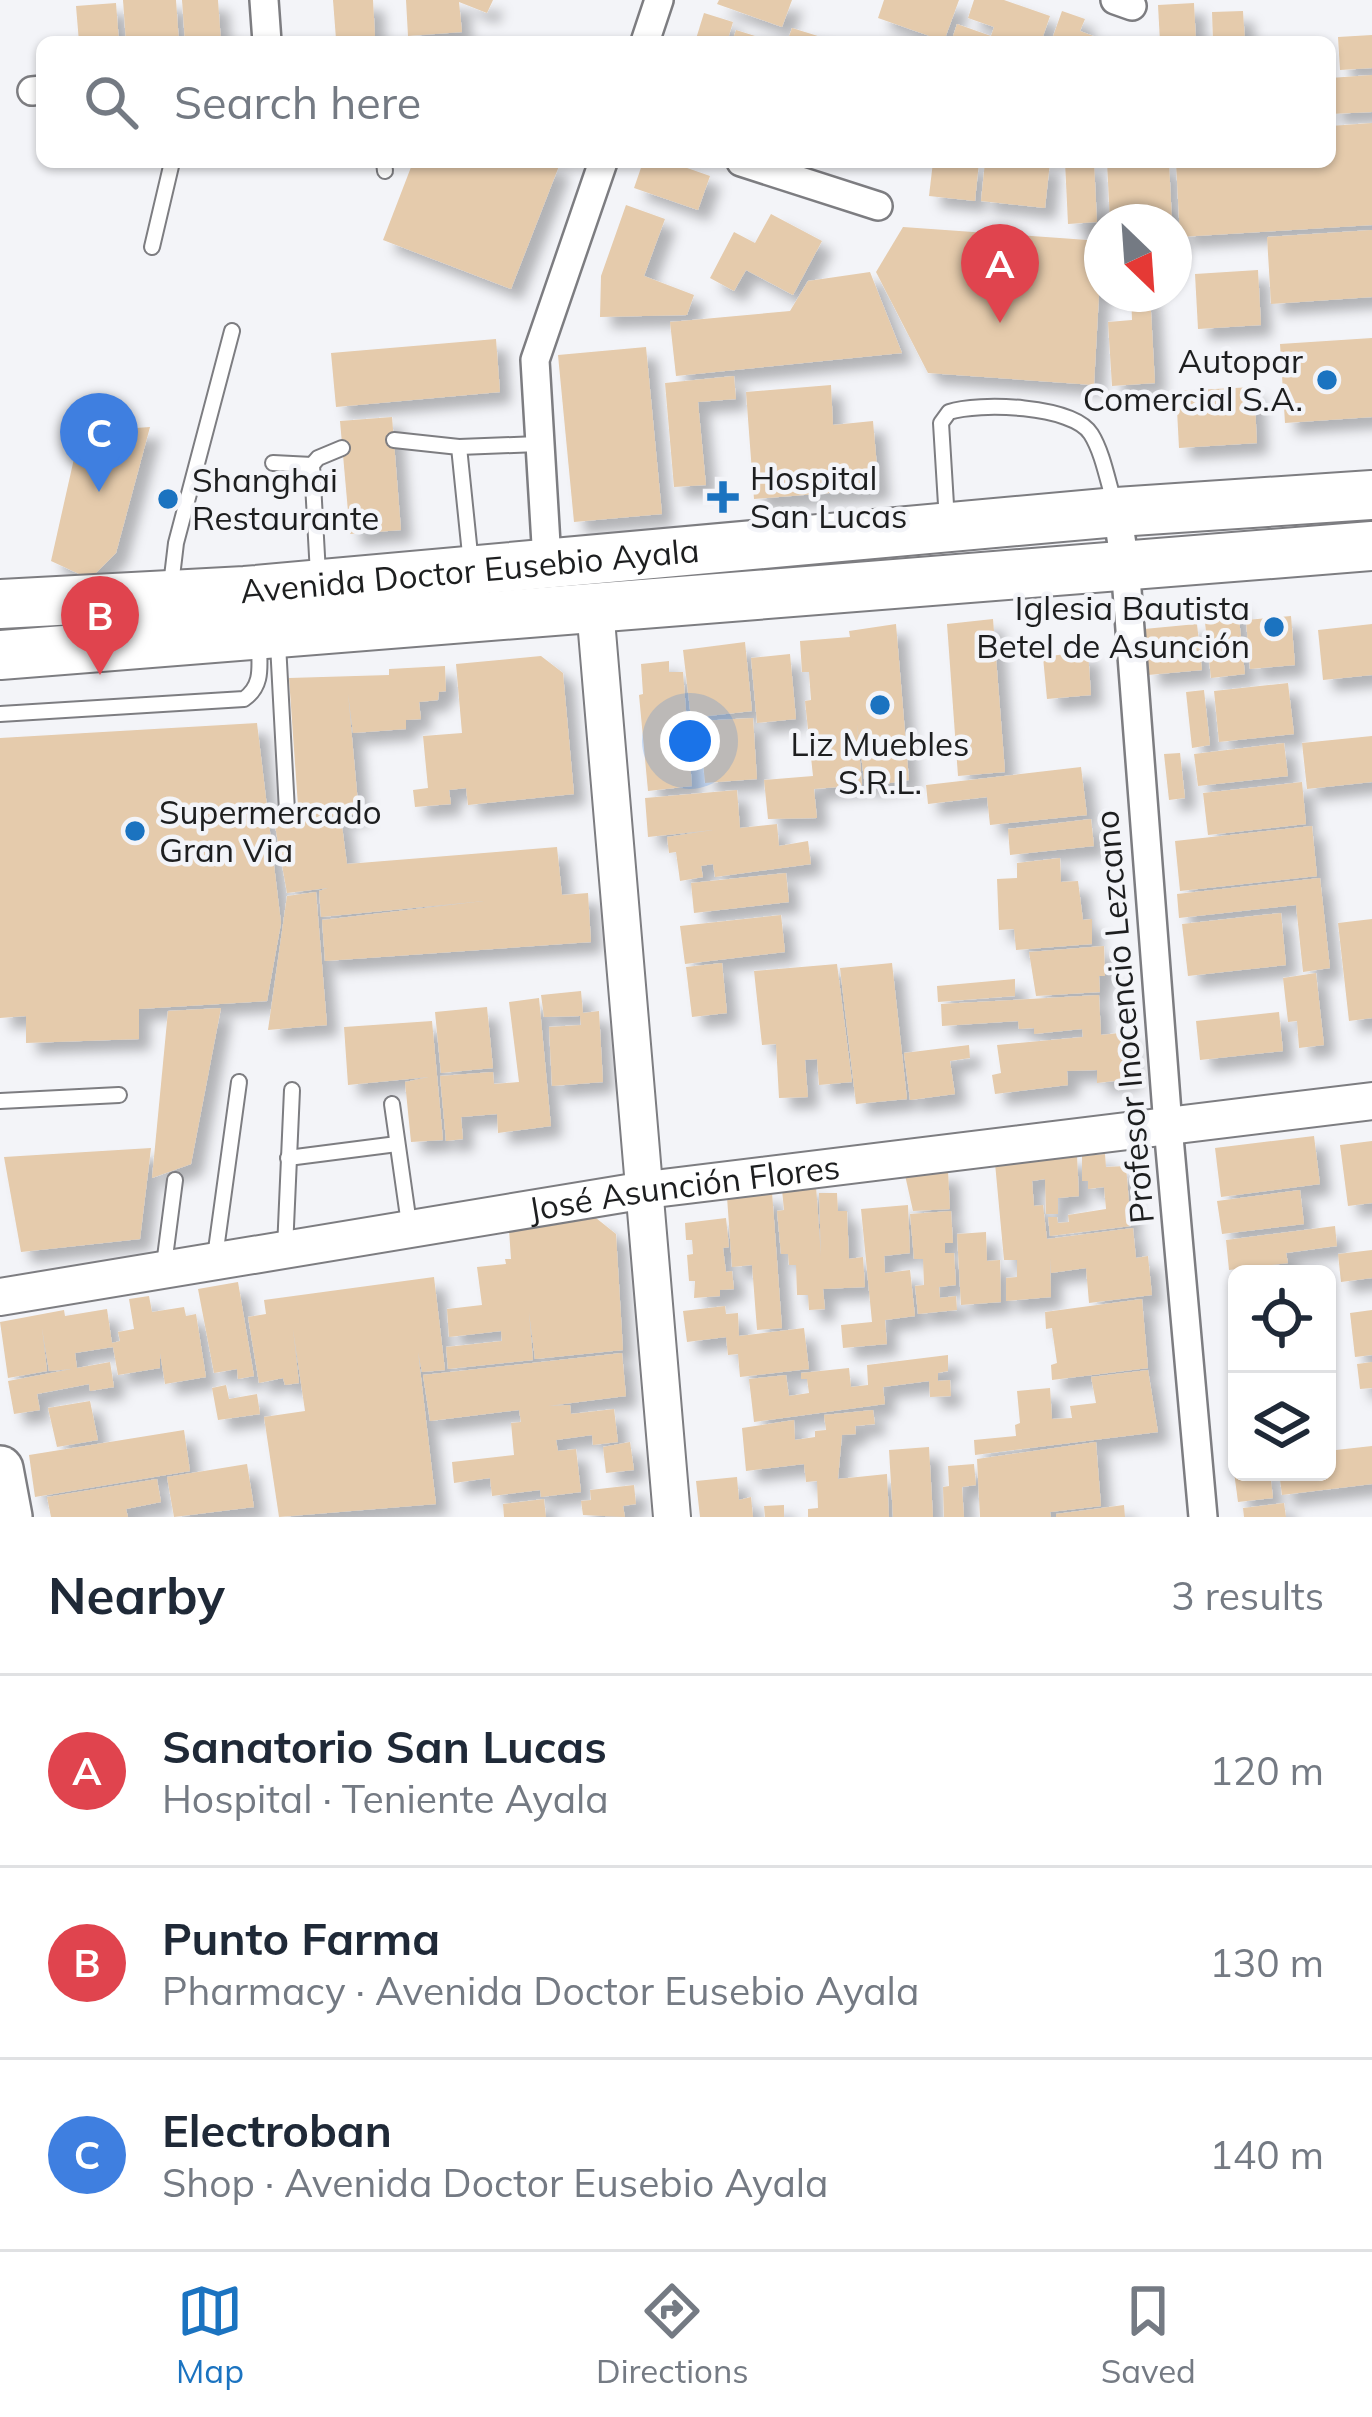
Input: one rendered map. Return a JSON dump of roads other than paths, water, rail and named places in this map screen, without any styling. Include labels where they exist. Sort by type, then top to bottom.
[{"type":"highway","name":"Avenida Doctor Eusebio Ayala","points":[[0,604],[170,596],[947,526],[1372,495]]},
{"type":"highway","name":"Avenida Doctor Eusebio Ayala","points":[[0,656],[1372,546]]},
{"type":"main road","points":[[0,1469],[9,1517]]},
{"type":"street","points":[[264,0],[267,36]]},
{"type":"street","points":[[647,36],[658,0]]},
{"type":"street","points":[[548,561],[535,360],[601,168]]},
{"type":"street","points":[[760,168],[878,206]]},
{"type":"street","name":"Profesor Inocencio Lezcano","points":[[1117,512],[1203,1517]]},
{"type":"street","points":[[595,608],[672,1517]]},
{"type":"street","name":"José Asunción Flores","points":[[0,1298],[646,1190],[1372,1102]]},
{"type":"lane","points":[[152,247],[171,168]]},
{"type":"lane","points":[[170,596],[176,543],[232,331]]},
{"type":"lane","points":[[947,526],[941,423],[949,412],[965,406],[1061,413],[1077,420],[1091,434],[1117,512]]},
{"type":"lane","points":[[394,440],[459,447],[538,444]]},
{"type":"lane","points":[[459,447],[471,569]]},
{"type":"lane","points":[[319,584],[313,465],[318,458],[343,448]]},
{"type":"lane","points":[[273,463],[313,465]]},
{"type":"lane","points":[[0,714],[244,699],[260,681],[268,634]]},
{"type":"lane","points":[[268,634],[286,812]]},
{"type":"lane","points":[[214,1262],[239,1082]]},
{"type":"lane","points":[[285,1249],[292,1090]]},
{"type":"lane","points":[[0,1101],[119,1094]]},
{"type":"lane","points":[[392,1104],[410,1229]]},
{"type":"lane","points":[[288,1158],[397,1144]]},
{"type":"lane","points":[[164,1270],[176,1180]]},
{"type":"place","name":"Sanatorio San Lucas","points":[[1000,323]]},
{"type":"place","name":"Autopar Comercial S.A.","points":[[1327,380]]},
{"type":"place","name":"Electroban","points":[[99,492]]},
{"type":"place","name":"Hospital San Lucas","points":[[723,497]]},
{"type":"place","name":"Shanghai Restaurante","points":[[168,499]]},
{"type":"place","name":"Iglesia Bautista Betel de Asunción","points":[[1274,627]]},
{"type":"place","name":"Punto Farma","points":[[100,675]]},
{"type":"place","name":"Liz Muebles S.R.L.","points":[[880,705]]},
{"type":"place","name":"Supermercado Gran Via","points":[[135,831]]}]
